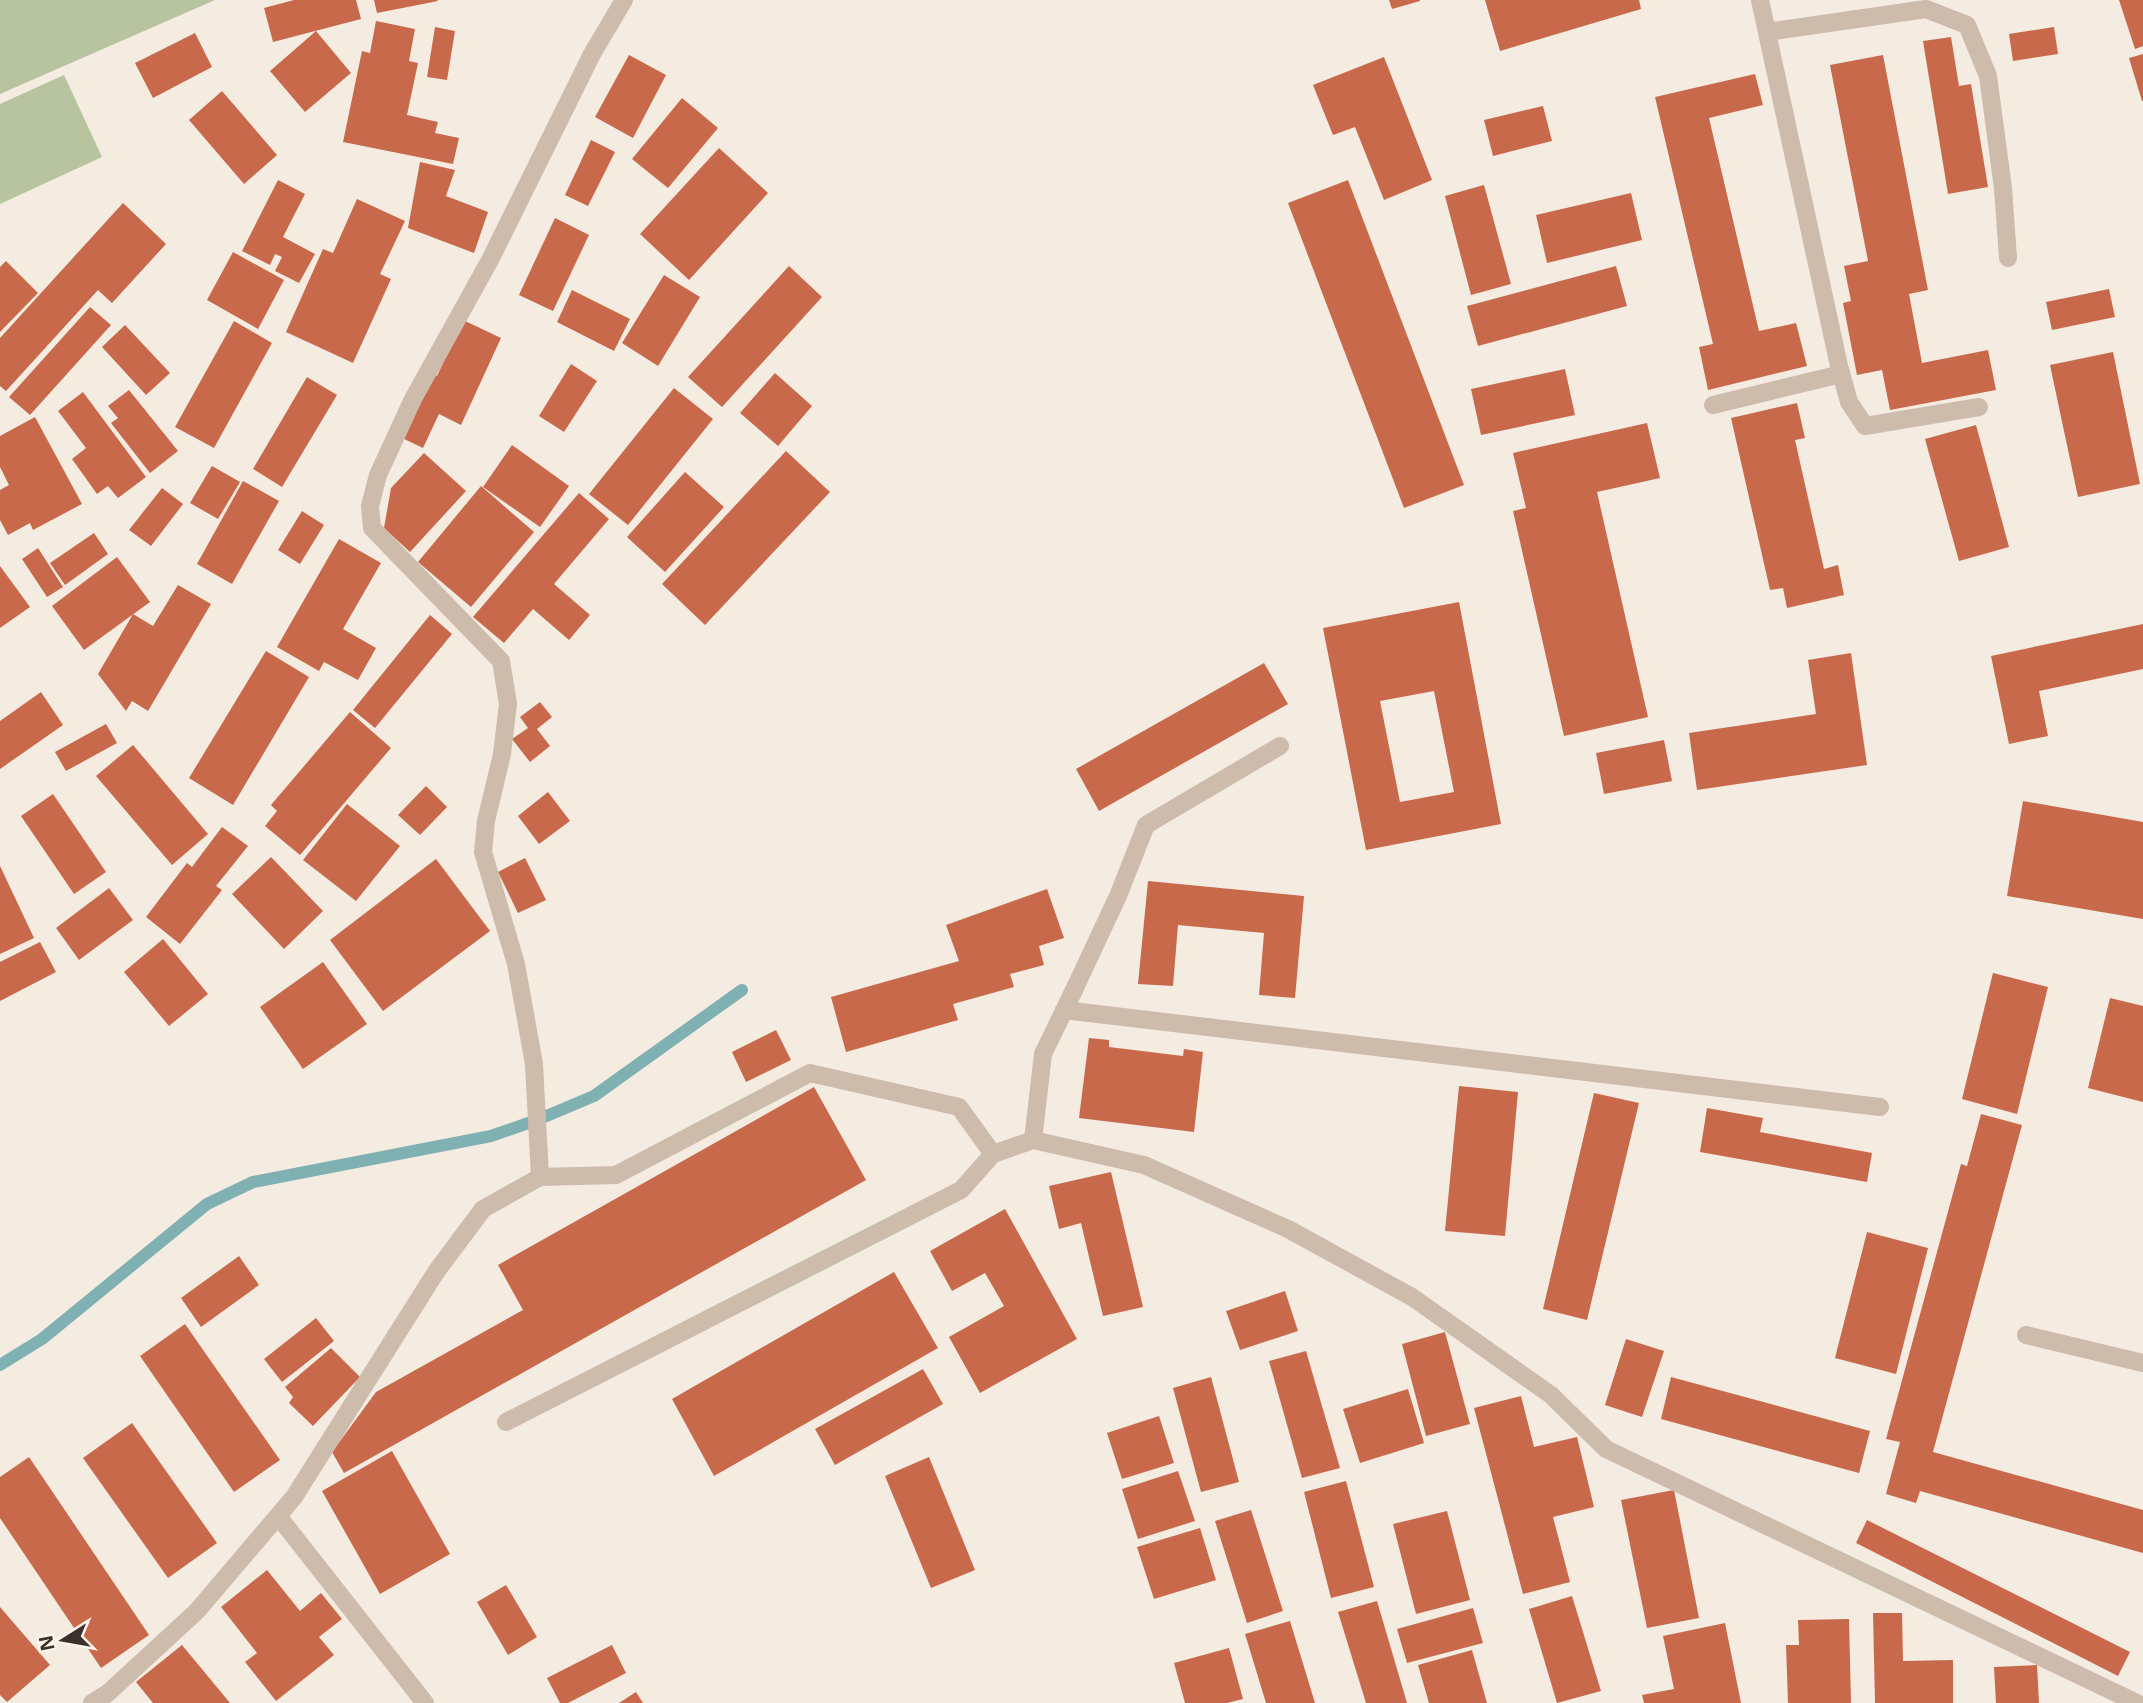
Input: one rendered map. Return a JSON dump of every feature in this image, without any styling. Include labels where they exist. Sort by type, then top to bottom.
[{"type":"street","points":[[540,1177],[534,1064],[516,964],[483,852],[486,821],[502,754],[509,704],[501,661],[372,528],[370,506],[379,475],[414,399],[490,260],[592,54],[624,0]]},
{"type":"street","points":[[1760,0],[1849,402],[1865,426],[1979,407]]},
{"type":"street","points":[[1767,32],[1926,9],[1967,25],[1988,76],[2003,188],[2008,258]]},
{"type":"street","points":[[1713,405],[1841,374]]},
{"type":"street","points":[[1033,1140],[1044,1054],[1118,896],[1146,825],[1280,746]]},
{"type":"street","points":[[1064,1010],[1880,1107]]},
{"type":"street","points":[[92,1703],[108,1693],[197,1611],[294,1497],[436,1272],[483,1209],[540,1177],[616,1175],[810,1073],[959,1107],[993,1154]]},
{"type":"street","points":[[506,1422],[961,1190],[993,1154],[1033,1140],[1144,1165],[1288,1229],[1412,1297],[1551,1395],[1606,1449],[2137,1703]]},
{"type":"street","points":[[2026,1335],[2143,1363]]},
{"type":"street","points":[[278,1516],[425,1703]]},
{"type":"green space","points":[[0,0],[215,0],[0,94]]},
{"type":"green space","points":[[64,75],[102,157],[0,204],[0,104]]},
{"type":"building","points":[[294,0],[356,0],[361,19],[273,42],[264,8]]},
{"type":"building","points":[[374,0],[437,0],[438,1],[377,13]]},
{"type":"building","points":[[1389,0],[1420,0],[1420,1],[1392,9]]},
{"type":"building","points":[[1485,0],[1639,0],[1641,9],[1500,51]]},
{"type":"building","points":[[2119,0],[2143,0],[2143,46],[2135,49]]},
{"type":"building","points":[[376,21],[415,29],[409,61],[418,63],[407,115],[438,122],[435,133],[459,138],[453,164],[343,142],[362,51],[370,53]]},
{"type":"building","points":[[435,27],[455,31],[447,80],[427,77]]},
{"type":"building","points":[[2054,27],[2058,54],[2013,61],[2009,34]]},
{"type":"building","points":[[316,31],[351,73],[305,112],[270,71]]},
{"type":"building","points":[[195,33],[212,67],[153,98],[135,63]]},
{"type":"building","points":[[1951,37],[1959,86],[1971,84],[1988,187],[1948,194],[1923,41]]},
{"type":"building","points":[[2143,54],[2143,101],[2142,101],[2129,58]]},
{"type":"building","points":[[629,55],[666,75],[633,138],[595,117]]},
{"type":"building","points":[[1883,55],[1928,290],[1909,294],[1922,363],[1988,350],[1996,390],[1890,410],[1882,370],[1857,375],[1843,303],[1851,301],[1844,266],[1868,261],[1830,65]]},
{"type":"building","points":[[1384,57],[1432,180],[1384,200],[1355,127],[1333,135],[1313,85]]},
{"type":"building","points":[[1755,74],[1763,105],[1709,118],[1759,331],[1796,323],[1807,366],[1708,390],[1699,347],[1713,344],[1655,97]]},
{"type":"building","points":[[222,91],[277,155],[244,184],[189,120]]},
{"type":"building","points":[[682,98],[718,128],[668,188],[632,159]]},
{"type":"building","points":[[1543,106],[1552,141],[1493,156],[1484,120]]},
{"type":"building","points":[[591,140],[615,152],[588,206],[565,195]]},
{"type":"building","points":[[719,148],[768,193],[689,280],[640,234]]},
{"type":"building","points":[[420,162],[455,170],[446,196],[488,212],[474,253],[408,228]]},
{"type":"building","points":[[278,180],[305,194],[283,237],[315,254],[299,283],[275,271],[282,257],[275,254],[270,265],[242,251]]},
{"type":"building","points":[[1348,180],[1464,485],[1404,508],[1288,203]]},
{"type":"building","points":[[1484,185],[1511,284],[1471,295],[1445,196]]},
{"type":"building","points":[[1631,193],[1642,240],[1547,263],[1536,215]]},
{"type":"building","points":[[357,199],[405,221],[380,274],[391,279],[353,363],[286,332],[323,249],[333,253]]},
{"type":"building","points":[[123,203],[166,244],[112,303],[98,290],[6,391],[0,386],[0,338]]},
{"type":"building","points":[[555,218],[589,235],[553,311],[519,295]]},
{"type":"building","points":[[233,252],[284,280],[258,329],[207,300]]},
{"type":"building","points":[[6,261],[38,293],[0,332],[0,267]]},
{"type":"building","points":[[789,266],[822,297],[722,407],[688,377]]},
{"type":"building","points":[[1616,266],[1627,306],[1478,346],[1467,306]]},
{"type":"building","points":[[664,275],[700,297],[658,366],[622,343]]},
{"type":"building","points":[[2109,289],[2115,317],[2052,330],[2046,302]]},
{"type":"building","points":[[572,290],[630,319],[614,351],[557,322]]},
{"type":"building","points":[[90,307],[111,325],[30,415],[9,397]]},
{"type":"building","points":[[463,320],[501,338],[461,425],[439,414],[423,448],[402,438],[432,373],[437,376]]},
{"type":"building","points":[[234,321],[272,343],[214,448],[175,427]]},
{"type":"building","points":[[125,325],[170,373],[146,395],[102,347]]},
{"type":"building","points":[[2113,352],[2140,484],[2078,497],[2050,365]]},
{"type":"building","points":[[571,364],[597,381],[564,432],[539,416]]},
{"type":"building","points":[[1565,369],[1575,415],[1481,435],[1471,389]]},
{"type":"building","points":[[775,373],[812,406],[778,446],[740,413]]},
{"type":"building","points":[[307,377],[337,395],[282,487],[253,469]]},
{"type":"building","points":[[674,388],[713,419],[628,525],[589,494]]},
{"type":"building","points":[[129,390],[178,451],[150,473],[111,423],[118,418],[108,406]]},
{"type":"building","points":[[83,392],[146,477],[118,498],[108,486],[97,494],[72,459],[86,448],[58,411]]},
{"type":"building","points":[[1797,403],[1805,438],[1795,440],[1824,569],[1838,565],[1844,595],[1787,608],[1783,588],[1770,590],[1731,418]]},
{"type":"building","points":[[35,417],[82,504],[33,530],[30,523],[8,535],[0,520],[0,490],[9,485],[0,467],[0,436]]},
{"type":"building","points":[[1647,423],[1660,478],[1597,492],[1648,717],[1564,736],[1513,511],[1526,508],[1513,453]]},
{"type":"building","points":[[1976,425],[2009,547],[1959,561],[1925,439]]},
{"type":"building","points":[[512,445],[569,486],[540,527],[483,487]]},
{"type":"building","points":[[786,451],[830,492],[705,625],[662,584]]},
{"type":"building","points":[[424,453],[466,491],[410,552],[384,528],[391,488]]},
{"type":"building","points":[[212,466],[240,482],[218,519],[190,503]]},
{"type":"building","points":[[685,472],[724,507],[665,572],[627,537]]},
{"type":"building","points":[[243,481],[279,501],[232,584],[197,564]]},
{"type":"building","points":[[481,486],[534,532],[471,607],[418,562]]},
{"type":"building","points":[[162,488],[183,504],[151,546],[129,530]]},
{"type":"building","points":[[579,493],[609,519],[554,584],[590,615],[569,640],[533,609],[504,643],[473,617]]},
{"type":"building","points":[[302,511],[324,525],[300,564],[278,550]]},
{"type":"building","points":[[94,533],[108,554],[65,585],[50,563]]},
{"type":"building","points":[[339,539],[381,563],[343,629],[376,648],[358,680],[324,662],[319,671],[277,647]]},
{"type":"building","points":[[38,548],[63,587],[47,597],[22,559]]},
{"type":"building","points":[[117,557],[150,602],[84,650],[52,606]]},
{"type":"building","points":[[0,566],[30,607],[0,628]]},
{"type":"building","points":[[178,585],[211,604],[148,711],[132,701],[126,711],[98,674],[133,614],[153,626]]},
{"type":"building","points":[[1459,602],[1501,824],[1366,850],[1323,628]],"holes":[[[1434,691],[1454,792],[1400,802],[1380,701]]]},
{"type":"building","points":[[430,615],[452,634],[375,728],[353,710]]},
{"type":"building","points":[[2143,624],[2143,669],[2039,691],[2048,736],[2009,744],[1991,656]]},
{"type":"building","points":[[266,651],[309,677],[233,805],[189,778]]},
{"type":"building","points":[[1851,653],[1867,765],[1697,790],[1689,733],[1816,714],[1808,660]]},
{"type":"building","points":[[1264,663],[1288,704],[1099,811],[1076,769]]},
{"type":"building","points":[[41,692],[63,725],[0,769],[0,721]]},
{"type":"building","points":[[540,702],[552,717],[537,729],[550,746],[530,762],[512,739],[528,728],[520,717]]},
{"type":"building","points":[[350,712],[391,748],[300,855],[265,826],[277,811],[271,805]]},
{"type":"building","points":[[106,724],[117,743],[66,771],[55,752]]},
{"type":"building","points":[[1664,740],[1672,781],[1604,794],[1596,753]]},
{"type":"building","points":[[133,745],[208,834],[172,865],[96,776]]},
{"type":"building","points":[[426,786],[447,807],[420,835],[398,815]]},
{"type":"building","points":[[548,792],[570,821],[539,844],[518,816]]},
{"type":"building","points":[[53,794],[106,872],[74,894],[21,816]]},
{"type":"building","points":[[2023,801],[2143,822],[2143,919],[2007,896]]},
{"type":"building","points":[[347,804],[400,846],[356,901],[303,860]]},
{"type":"building","points":[[222,827],[248,846],[216,886],[222,890],[180,944],[146,917],[187,863],[192,867]]},
{"type":"building","points":[[271,857],[323,911],[284,949],[232,894]]},
{"type":"building","points":[[525,858],[546,900],[518,913],[498,872]]},
{"type":"building","points":[[436,859],[490,931],[383,1011],[330,940]]},
{"type":"building","points":[[0,866],[34,938],[0,954]]},
{"type":"building","points":[[1148,881],[1304,896],[1295,998],[1259,995],[1264,933],[1178,925],[1173,986],[1138,984]]},
{"type":"building","points":[[109,888],[133,920],[79,960],[56,928]]},
{"type":"building","points":[[1047,889],[1064,938],[1039,946],[1044,965],[1010,974],[1014,987],[953,1004],[958,1020],[846,1052],[831,997],[959,961],[946,925]]},
{"type":"building","points":[[163,939],[208,994],[169,1026],[124,972]]},
{"type":"building","points":[[40,942],[56,972],[0,1001],[0,962]]},
{"type":"building","points":[[323,962],[367,1024],[303,1069],[260,1007]]},
{"type":"building","points":[[1993,973],[2048,987],[2017,1114],[1962,1099]]},
{"type":"building","points":[[2110,998],[2143,1006],[2143,1102],[2088,1088]]},
{"type":"building","points":[[776,1030],[791,1060],[746,1082],[732,1052]]},
{"type":"building","points":[[1089,1038],[1109,1040],[1109,1047],[1183,1056],[1184,1049],[1203,1052],[1194,1132],[1079,1118]]},
{"type":"building","points":[[1459,1086],[1518,1092],[1505,1236],[1445,1231]]},
{"type":"building","points":[[814,1087],[866,1180],[344,1473],[332,1452],[376,1392],[523,1310],[498,1265]]},
{"type":"building","points":[[1594,1093],[1639,1103],[1587,1320],[1543,1309]]},
{"type":"building","points":[[1707,1108],[1763,1118],[1760,1132],[1872,1153],[1867,1182],[1700,1152]]},
{"type":"building","points":[[1981,1114],[2022,1125],[1933,1452],[2143,1510],[2143,1553],[1920,1491],[1916,1503],[1886,1494],[1900,1442],[1886,1439],[1961,1164],[1967,1166]]},
{"type":"building","points":[[1111,1172],[1143,1307],[1103,1316],[1081,1223],[1059,1229],[1049,1186]]},
{"type":"building","points":[[1005,1209],[1077,1339],[980,1393],[949,1337],[1004,1306],[985,1273],[952,1291],[930,1251]]},
{"type":"building","points":[[1867,1232],[1928,1248],[1896,1374],[1835,1358]]},
{"type":"building","points":[[239,1256],[259,1285],[201,1327],[181,1298]]},
{"type":"building","points":[[894,1272],[938,1348],[714,1476],[672,1399]]},
{"type":"building","points":[[1285,1291],[1298,1331],[1240,1350],[1226,1311]]},
{"type":"building","points":[[316,1318],[334,1341],[282,1382],[264,1359]]},
{"type":"building","points":[[185,1324],[280,1460],[234,1492],[140,1356]]},
{"type":"building","points":[[1445,1332],[1470,1424],[1426,1436],[1402,1344]]},
{"type":"building","points":[[1626,1339],[1664,1351],[1642,1417],[1605,1405]]},
{"type":"building","points":[[331,1348],[360,1377],[313,1426],[289,1403],[293,1397],[285,1387]]},
{"type":"building","points":[[1306,1351],[1340,1468],[1302,1478],[1269,1361]]},
{"type":"building","points":[[923,1369],[943,1404],[835,1465],[815,1429]]},
{"type":"building","points":[[1211,1377],[1239,1482],[1201,1492],[1173,1388]]},
{"type":"building","points":[[1671,1377],[1870,1431],[1859,1473],[1661,1419]]},
{"type":"building","points":[[1408,1389],[1424,1443],[1360,1463],[1343,1409]]},
{"type":"building","points":[[1521,1396],[1534,1447],[1577,1437],[1594,1507],[1553,1517],[1570,1582],[1523,1594],[1474,1408]]},
{"type":"building","points":[[1159,1416],[1174,1463],[1122,1479],[1107,1433]]},
{"type":"building","points":[[132,1423],[217,1543],[168,1578],[83,1458]]},
{"type":"building","points":[[392,1451],[450,1554],[380,1594],[322,1491]]},
{"type":"building","points":[[29,1457],[149,1635],[101,1668],[0,1518],[0,1477]]},
{"type":"building","points":[[929,1457],[975,1570],[931,1588],[885,1476]]},
{"type":"building","points":[[1178,1471],[1195,1521],[1138,1539],[1122,1489]]},
{"type":"building","points":[[1346,1481],[1374,1587],[1331,1598],[1304,1492]]},
{"type":"building","points":[[1674,1490],[1699,1618],[1647,1628],[1621,1500]]},
{"type":"building","points":[[1251,1510],[1283,1611],[1247,1623],[1215,1521]]},
{"type":"building","points":[[1447,1511],[1470,1600],[1416,1614],[1393,1524]]},
{"type":"building","points":[[1867,1520],[2130,1652],[2118,1676],[1856,1543]]},
{"type":"building","points":[[1200,1528],[1216,1580],[1154,1599],[1137,1547]]},
{"type":"building","points":[[267,1570],[300,1611],[321,1593],[342,1619],[319,1637],[334,1655],[276,1701],[245,1662],[257,1653],[221,1607]]},
{"type":"building","points":[[506,1585],[537,1637],[508,1655],[477,1602]]},
{"type":"building","points":[[1572,1596],[1601,1691],[1557,1703],[1529,1609]]},
{"type":"building","points":[[1377,1601],[1407,1703],[1366,1703],[1338,1612]]},
{"type":"building","points":[[0,1607],[50,1665],[7,1702],[0,1695]]},
{"type":"building","points":[[1473,1608],[1483,1643],[1407,1663],[1397,1629]]},
{"type":"building","points":[[1873,1613],[1902,1613],[1903,1661],[1953,1660],[1953,1703],[1875,1703]]},
{"type":"building","points":[[1849,1619],[1851,1703],[1788,1703],[1786,1645],[1799,1645],[1798,1620]]},
{"type":"building","points":[[1290,1621],[1315,1703],[1266,1703],[1245,1634]]},
{"type":"building","points":[[1725,1623],[1741,1703],[1644,1703],[1642,1695],[1674,1689],[1663,1636]]},
{"type":"building","points":[[182,1645],[230,1703],[153,1703],[136,1682]]},
{"type":"building","points":[[612,1645],[626,1673],[568,1703],[560,1703],[547,1678]]},
{"type":"building","points":[[1229,1648],[1243,1699],[1227,1703],[1185,1703],[1174,1663]]},
{"type":"building","points":[[1472,1650],[1487,1703],[1429,1703],[1418,1665]]},
{"type":"building","points":[[2037,1665],[2039,1703],[1996,1703],[1994,1667]]},
{"type":"building","points":[[636,1692],[643,1703],[619,1703]]},
{"type":"waterway","points":[[0,1365],[42,1339],[207,1204],[253,1182],[491,1136],[537,1120],[594,1096],[742,990]]}]
